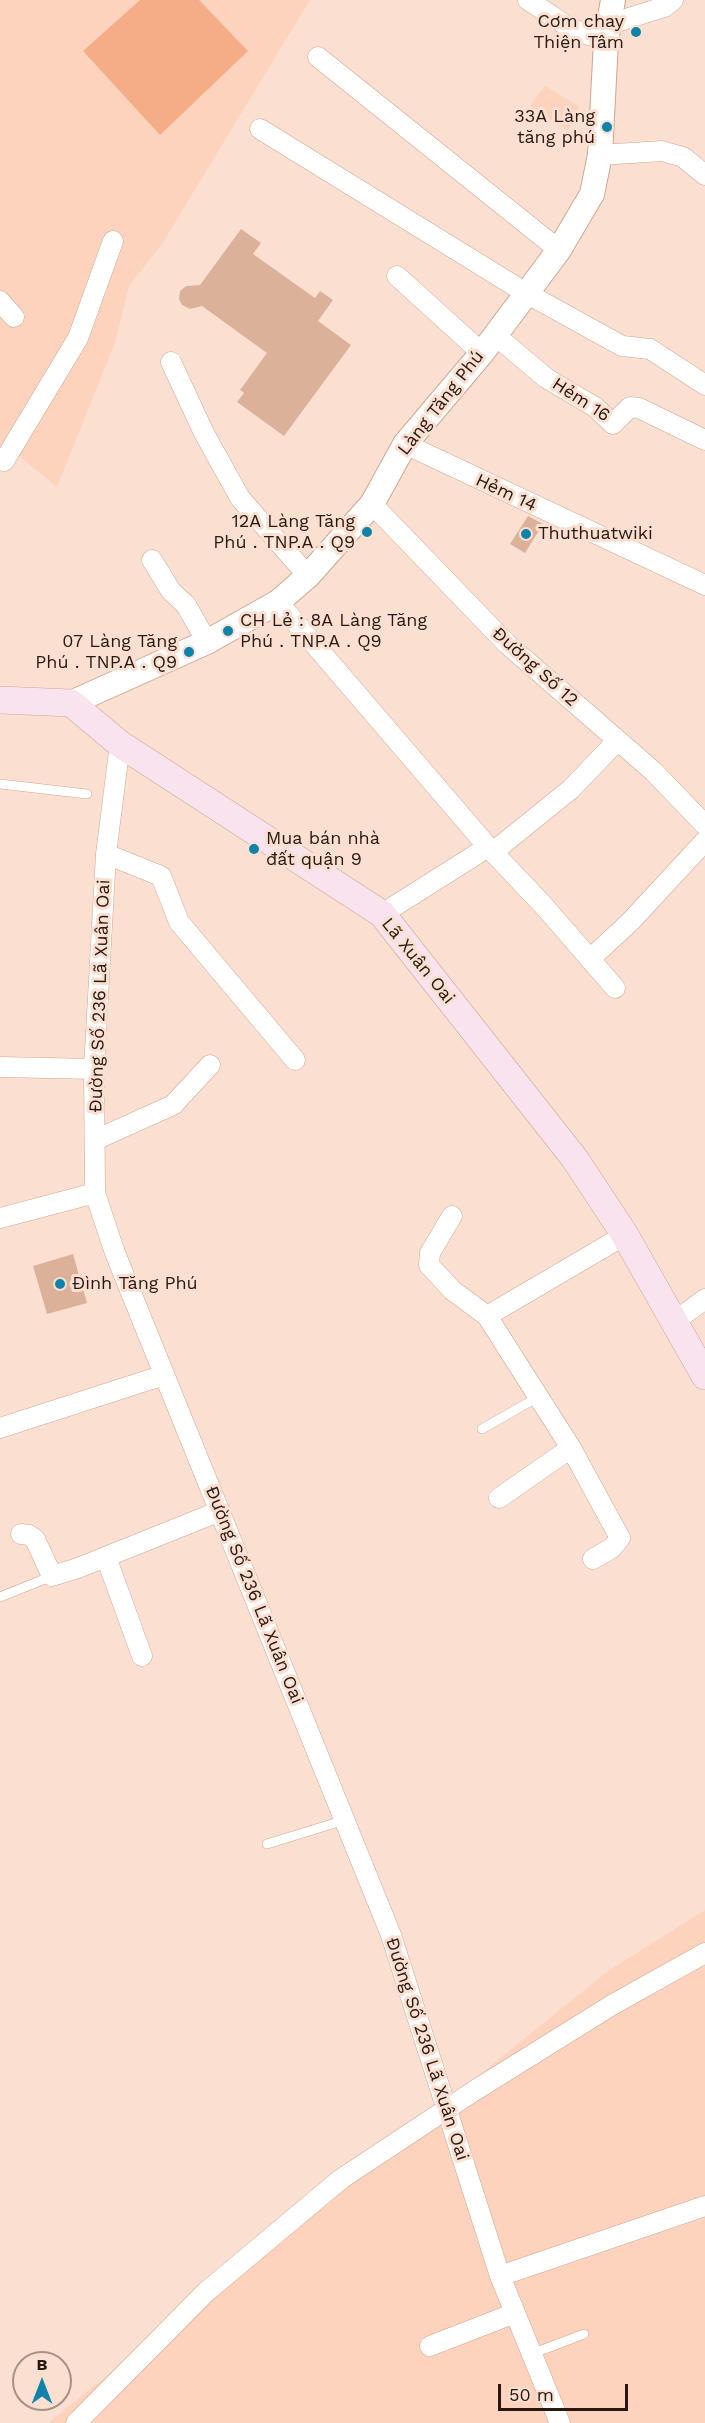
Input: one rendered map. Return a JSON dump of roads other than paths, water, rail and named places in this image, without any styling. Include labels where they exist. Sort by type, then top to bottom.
[{"type":"main road","points":[[0,700],[71,703]]},
{"type":"main road","name":"Lã Xuân Oai","points":[[71,703],[120,744],[382,915],[575,1159],[625,1234],[705,1376]]},
{"type":"street","points":[[528,0],[570,28],[607,33],[664,7],[673,0]]},
{"type":"street","name":"Làng Tăng Phú","points":[[71,703],[207,642],[278,602],[308,576],[372,504],[405,444],[488,344],[559,250],[592,194],[600,155],[607,33],[613,0]]},
{"type":"street","points":[[318,57],[559,250]]},
{"type":"street","points":[[260,129],[526,293],[622,346],[650,349],[705,385]]},
{"type":"street","points":[[600,155],[662,151],[683,157],[705,175]]},
{"type":"street","points":[[1,462],[78,338],[113,241]]},
{"type":"street","points":[[397,276],[488,344]]},
{"type":"street","points":[[0,301],[14,317]]},
{"type":"street","name":"Hẻm 16","points":[[488,344],[595,407],[613,424],[630,407],[639,408],[705,440]]},
{"type":"street","points":[[171,362],[204,433],[240,498],[308,576]]},
{"type":"street","name":"Hẻm 14","points":[[405,444],[705,585]]},
{"type":"street","name":"Đường Số 12","points":[[372,504],[507,644],[653,771],[705,828]]},
{"type":"street","points":[[152,561],[171,591],[186,605],[207,642]]},
{"type":"street","points":[[278,602],[490,850],[615,988]]},
{"type":"street","points":[[382,915],[490,850],[571,789],[617,741]]},
{"type":"street","name":"Đường Số 236 Lã Xuân Oai","points":[[120,744],[106,854],[94,1070],[95,1193],[115,1253],[391,1935],[500,2276],[534,2353],[561,2423]]},
{"type":"street","points":[[590,959],[630,922],[705,828]]},
{"type":"street","points":[[106,854],[161,876],[179,922],[295,1060]]},
{"type":"street","points":[[95,1140],[173,1105],[210,1065]]},
{"type":"street","points":[[0,1067],[94,1070]]},
{"type":"street","points":[[0,1218],[95,1193]]},
{"type":"street","points":[[452,1216],[430,1253],[429,1265],[452,1290],[487,1316],[571,1448],[620,1538],[612,1548],[593,1559]]},
{"type":"street","points":[[487,1316],[625,1234]]},
{"type":"street","points":[[675,1321],[705,1299]]},
{"type":"street","points":[[0,1428],[164,1375]]},
{"type":"street","points":[[499,1498],[571,1448]]},
{"type":"street","points":[[21,1534],[35,1539],[52,1576],[220,1511]]},
{"type":"street","points":[[106,1557],[142,1656]]},
{"type":"street","points":[[76,2423],[206,2292],[341,2179],[474,2091],[612,2005],[705,1953]]},
{"type":"street","points":[[500,2276],[705,2206]]},
{"type":"street","points":[[430,2346],[515,2313]]},
{"type":"lane","points":[[0,784],[87,794]]},
{"type":"lane","points":[[482,1429],[538,1397]]},
{"type":"lane","points":[[0,1597],[52,1576]]},
{"type":"lane","points":[[267,1844],[345,1820]]},
{"type":"lane","points":[[534,2353],[584,2334]]},
{"type":"place","name":"Cơm chay Thiện Tâm","points":[[636,32]]},
{"type":"place","name":"33A Làng tăng phú","points":[[607,127]]},
{"type":"place","name":"12A Làng Tăng Phú . TNP.A . Q9","points":[[367,532]]},
{"type":"place","name":"Thuthuatwiki","points":[[526,534]]},
{"type":"place","name":"CH Lẻ : 8A Làng Tăng Phú . TNP.A . Q9","points":[[228,631]]},
{"type":"place","name":"07 Làng Tăng Phú . TNP.A . Q9","points":[[189,652]]},
{"type":"place","name":"Mua bán nhà đất quận 9","points":[[254,849]]},
{"type":"place","name":"Đình Tăng Phú","points":[[60,1284]]}]
